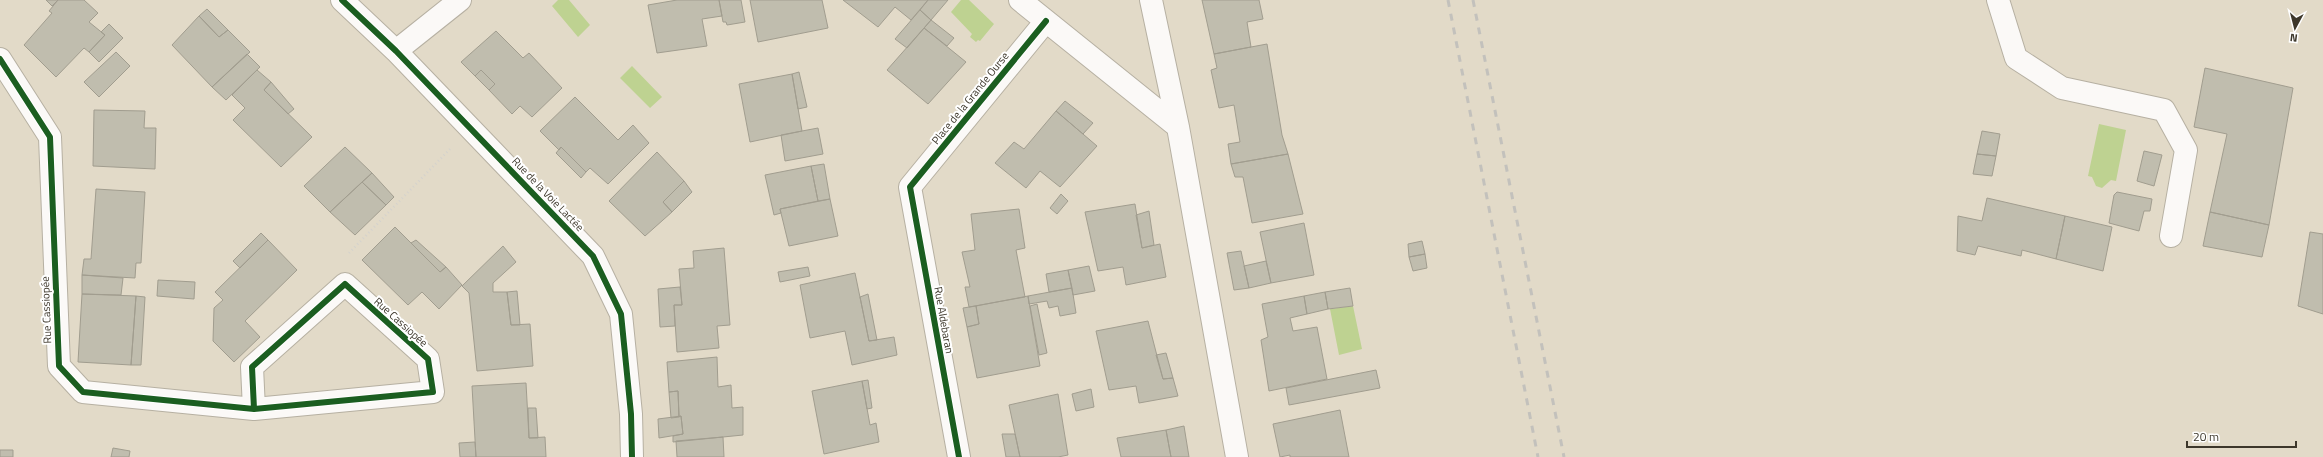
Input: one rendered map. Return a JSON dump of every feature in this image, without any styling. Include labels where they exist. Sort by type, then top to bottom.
[{"type":"street","name":"Rue de la Voie Lactée","points":[[342,0],[396,51],[593,256],[621,314],[631,414],[632,457]]},
{"type":"street","points":[[396,51],[460,0]]},
{"type":"street","points":[[1020,0],[1178,127]]},
{"type":"street","points":[[1151,0],[1178,127],[1237,457]]},
{"type":"street","points":[[1998,0],[2016,58],[2062,88],[2164,110],[2186,150],[2171,236]]},
{"type":"street","name":"Place de la Grande Ourse","points":[[910,188],[1046,21]]},
{"type":"street","name":"Rue Cassiopée","points":[[0,59],[50,137],[59,366],[83,392],[254,409],[432,392],[428,359],[344,284]]},
{"type":"street","name":"Rue Aldebaran","points":[[910,188],[959,457]]},
{"type":"street","points":[[254,409],[252,367],[344,284]]},
{"type":"path","points":[[344,284],[332,271],[471,128]]},
{"type":"shaded area","points":[[558,0],[569,0],[590,25],[578,37],[552,6]]},
{"type":"shaded area","points":[[961,0],[969,0],[994,24],[980,41],[978,40],[976,42],[970,37],[972,34],[951,12]]},
{"type":"shaded area","points":[[632,66],[662,97],[650,108],[620,78]]},
{"type":"shaded area","points":[[2099,124],[2126,130],[2116,181],[2111,180],[2102,188],[2096,186],[2092,177],[2088,176]]},
{"type":"shaded area","points":[[1353,306],[1362,349],[1339,355],[1330,309]]},
{"type":"building","points":[[46,0],[58,0],[52,6]]},
{"type":"building","points":[[58,0],[84,0],[98,13],[89,22],[105,35],[89,52],[84,48],[56,77],[24,45],[52,13],[49,11]]},
{"type":"building","points":[[677,0],[719,0],[722,16],[702,19],[707,46],[657,53],[648,5]]},
{"type":"building","points":[[719,0],[741,0],[745,22],[727,25],[726,22],[723,22]]},
{"type":"building","points":[[750,0],[822,0],[828,28],[758,42]]},
{"type":"building","points":[[843,0],[928,0],[911,20],[895,7],[878,27]]},
{"type":"building","points":[[928,0],[948,0],[931,20],[920,10]]},
{"type":"building","points":[[1202,0],[1259,0],[1263,19],[1247,22],[1251,47],[1214,54]]},
{"type":"building","points":[[207,9],[228,30],[219,37],[199,16]]},
{"type":"building","points":[[920,10],[931,20],[907,48],[895,39]]},
{"type":"building","points":[[199,16],[219,37],[228,30],[250,52],[212,87],[172,45]]},
{"type":"building","points":[[931,20],[954,38],[947,46],[924,28]]},
{"type":"building","points":[[109,24],[123,38],[99,62],[89,52],[105,35],[101,32]]},
{"type":"building","points":[[924,28],[966,62],[928,104],[887,70]]},
{"type":"building","points":[[496,31],[523,58],[529,53],[562,88],[532,117],[520,106],[512,114],[489,90],[495,84],[481,70],[475,76],[461,62]]},
{"type":"building","points":[[1267,44],[1282,135],[1288,154],[1231,164],[1228,144],[1240,142],[1234,105],[1219,108],[1211,70],[1217,68],[1214,54]]},
{"type":"building","points":[[116,52],[130,66],[99,97],[84,82]]},
{"type":"building","points":[[247,54],[260,67],[226,100],[212,87]]},
{"type":"building","points":[[2205,68],[2293,88],[2269,225],[2210,212],[2227,134],[2194,127]]},
{"type":"building","points":[[257,70],[271,82],[264,90],[312,137],[281,167],[233,120],[245,108],[232,95]]},
{"type":"building","points":[[481,70],[495,84],[489,90],[475,76]]},
{"type":"building","points":[[799,72],[807,107],[798,109],[792,74]]},
{"type":"building","points":[[792,74],[802,131],[750,142],[739,84]]},
{"type":"building","points":[[271,82],[294,109],[288,114],[264,90]]},
{"type":"building","points":[[575,97],[618,140],[633,125],[649,143],[608,184],[590,168],[586,172],[561,147],[559,150],[540,131]]},
{"type":"building","points":[[1065,101],[1093,123],[1083,134],[1056,111]]},
{"type":"building","points":[[94,110],[145,111],[144,128],[156,128],[155,169],[93,166]]},
{"type":"building","points":[[1056,111],[1097,146],[1060,187],[1040,171],[1026,188],[995,163],[1014,142],[1024,149]]},
{"type":"building","points":[[818,128],[823,154],[785,161],[781,135]]},
{"type":"building","points":[[1982,131],[2000,134],[1996,156],[1977,154]]},
{"type":"building","points":[[345,147],[372,173],[330,212],[304,186]]},
{"type":"building","points":[[561,147],[586,172],[581,178],[556,153]]},
{"type":"building","points":[[2144,151],[2162,155],[2154,186],[2137,181]]},
{"type":"building","points":[[657,152],[684,181],[663,202],[672,212],[645,236],[609,201]]},
{"type":"building","points":[[1288,154],[1303,214],[1252,223],[1243,177],[1235,177],[1231,164]]},
{"type":"building","points":[[1977,154],[1996,156],[1992,176],[1973,174]]},
{"type":"building","points":[[824,164],[830,199],[818,201],[811,166]]},
{"type":"building","points":[[811,166],[818,201],[780,209],[781,213],[774,215],[765,175]]},
{"type":"building","points":[[372,173],[394,197],[386,205],[362,182]]},
{"type":"building","points":[[684,181],[692,192],[672,212],[663,202]]},
{"type":"building","points":[[362,182],[386,205],[355,235],[330,212]]},
{"type":"building","points":[[96,189],[145,192],[141,263],[136,263],[135,278],[82,275],[84,259],[91,259]]},
{"type":"building","points":[[2117,192],[2152,199],[2150,211],[2144,211],[2139,231],[2109,223],[2114,195]]},
{"type":"building","points":[[1061,194],[1068,201],[1057,214],[1050,208]]},
{"type":"building","points":[[1987,198],[2065,216],[2056,259],[2022,250],[2021,256],[1978,246],[1975,255],[1957,251],[1958,216],[1982,221]]},
{"type":"building","points":[[830,199],[838,236],[789,246],[780,209]]},
{"type":"building","points":[[1135,204],[1142,248],[1160,244],[1166,277],[1126,285],[1123,267],[1098,271],[1085,212]]},
{"type":"building","points":[[1019,209],[1025,248],[1016,250],[1025,297],[969,307],[965,287],[970,287],[962,252],[975,250],[971,214]]},
{"type":"building","points":[[1149,211],[1154,245],[1142,248],[1136,215]]},
{"type":"building","points":[[2210,212],[2269,225],[2262,257],[2203,246]]},
{"type":"building","points":[[2065,216],[2112,227],[2103,271],[2056,259]]},
{"type":"building","points":[[1304,223],[1314,275],[1271,283],[1260,232]]},
{"type":"building","points":[[395,227],[440,272],[446,267],[462,285],[439,309],[422,292],[408,305],[362,260]]},
{"type":"building","points":[[2310,232],[2323,234],[2323,314],[2298,306]]},
{"type":"building","points":[[261,233],[268,240],[240,268],[233,261]]},
{"type":"building","points":[[268,240],[297,270],[245,321],[260,337],[234,362],[213,341],[214,308],[223,300],[215,292]]},
{"type":"building","points":[[416,240],[446,267],[440,272],[411,243]]},
{"type":"building","points":[[1422,241],[1425,254],[1409,257],[1408,244]]},
{"type":"building","points":[[503,246],[516,262],[493,283],[493,292],[507,292],[511,325],[530,324],[533,366],[477,371],[469,293],[462,286]]},
{"type":"building","points":[[724,248],[730,325],[717,326],[719,348],[677,352],[674,305],[682,305],[679,269],[694,268],[693,251]]},
{"type":"building","points":[[1241,251],[1249,288],[1234,290],[1227,253]]},
{"type":"building","points":[[1425,254],[1427,268],[1413,271],[1409,257]]},
{"type":"building","points":[[1266,261],[1271,283],[1249,288],[1244,266]]},
{"type":"building","points":[[1089,266],[1095,291],[1073,295],[1068,270]]},
{"type":"building","points":[[808,267],[810,276],[780,282],[778,272]]},
{"type":"building","points":[[1068,270],[1072,288],[1049,292],[1046,274]]},
{"type":"building","points":[[855,273],[869,341],[894,337],[897,355],[852,365],[845,331],[810,338],[800,285]]},
{"type":"building","points":[[82,275],[123,278],[121,295],[82,294]]},
{"type":"building","points":[[158,280],[195,282],[194,299],[157,296]]},
{"type":"building","points":[[680,287],[682,305],[674,305],[675,326],[660,327],[658,289]]},
{"type":"building","points":[[1072,288],[1076,313],[1060,316],[1058,306],[1049,308],[1047,301],[1029,304],[1028,296]]},
{"type":"building","points":[[1350,288],[1353,306],[1328,309],[1325,292]]},
{"type":"building","points":[[517,291],[520,325],[511,325],[507,292]]},
{"type":"building","points":[[1325,292],[1328,309],[1307,314],[1304,296]]},
{"type":"building","points":[[82,294],[136,296],[131,365],[78,362]]},
{"type":"building","points":[[868,294],[877,340],[869,341],[860,297]]},
{"type":"building","points":[[136,296],[145,297],[141,365],[131,365]]},
{"type":"building","points":[[1028,296],[1040,366],[977,378],[967,327],[979,324],[976,306]]},
{"type":"building","points":[[1304,296],[1307,314],[1290,318],[1293,331],[1317,327],[1327,379],[1269,391],[1261,340],[1268,337],[1262,304]]},
{"type":"building","points":[[1037,304],[1047,353],[1039,355],[1030,306]]},
{"type":"building","points":[[976,306],[979,324],[967,327],[963,308]]},
{"type":"building","points":[[1148,321],[1163,379],[1173,378],[1178,396],[1139,403],[1136,386],[1109,390],[1096,331]]},
{"type":"building","points":[[1166,353],[1173,378],[1163,379],[1156,355]]},
{"type":"building","points":[[717,357],[718,387],[731,385],[732,408],[743,407],[743,435],[673,442],[673,436],[683,434],[681,416],[679,417],[678,391],[669,392],[667,362]]},
{"type":"building","points":[[1376,370],[1380,388],[1289,405],[1286,388]]},
{"type":"building","points":[[868,380],[872,408],[867,409],[862,381]]},
{"type":"building","points":[[862,381],[870,425],[876,423],[879,442],[824,454],[812,391]]},
{"type":"building","points":[[526,383],[529,438],[545,437],[546,457],[476,457],[472,386]]},
{"type":"building","points":[[1091,389],[1094,407],[1076,411],[1072,394]]},
{"type":"building","points":[[678,391],[679,417],[671,418],[669,392]]},
{"type":"building","points":[[1058,394],[1068,455],[1058,457],[1020,457],[1009,405]]},
{"type":"building","points":[[528,408],[536,408],[538,438],[529,438]]},
{"type":"building","points":[[1340,410],[1349,457],[1290,457],[1290,455],[1280,457],[1273,424]]},
{"type":"building","points":[[681,416],[683,434],[659,438],[658,419]]},
{"type":"building","points":[[1184,426],[1189,457],[1171,457],[1166,430]]},
{"type":"building","points":[[1166,430],[1171,457],[1121,457],[1117,438]]},
{"type":"building","points":[[1002,434],[1015,434],[1020,457],[1006,457]]},
{"type":"building","points":[[723,437],[724,457],[677,457],[676,441]]},
{"type":"building","points":[[475,442],[476,457],[460,457],[459,443]]},
{"type":"building","points":[[113,448],[130,451],[129,457],[111,457]]},
{"type":"building","points":[[0,450],[13,450],[13,457],[0,457]]},
{"type":"railway","points":[[1448,0],[1538,457]]},
{"type":"railway","points":[[1473,0],[1564,457]]},
{"type":"cycle path","points":[[342,0],[396,51],[593,256],[621,314],[631,414],[632,457]]},
{"type":"cycle path","points":[[959,457],[910,187],[1046,21]]},
{"type":"cycle path","points":[[0,59],[50,137],[59,366],[83,392],[254,409],[433,392],[428,359],[345,284],[252,367],[254,409]]}]
